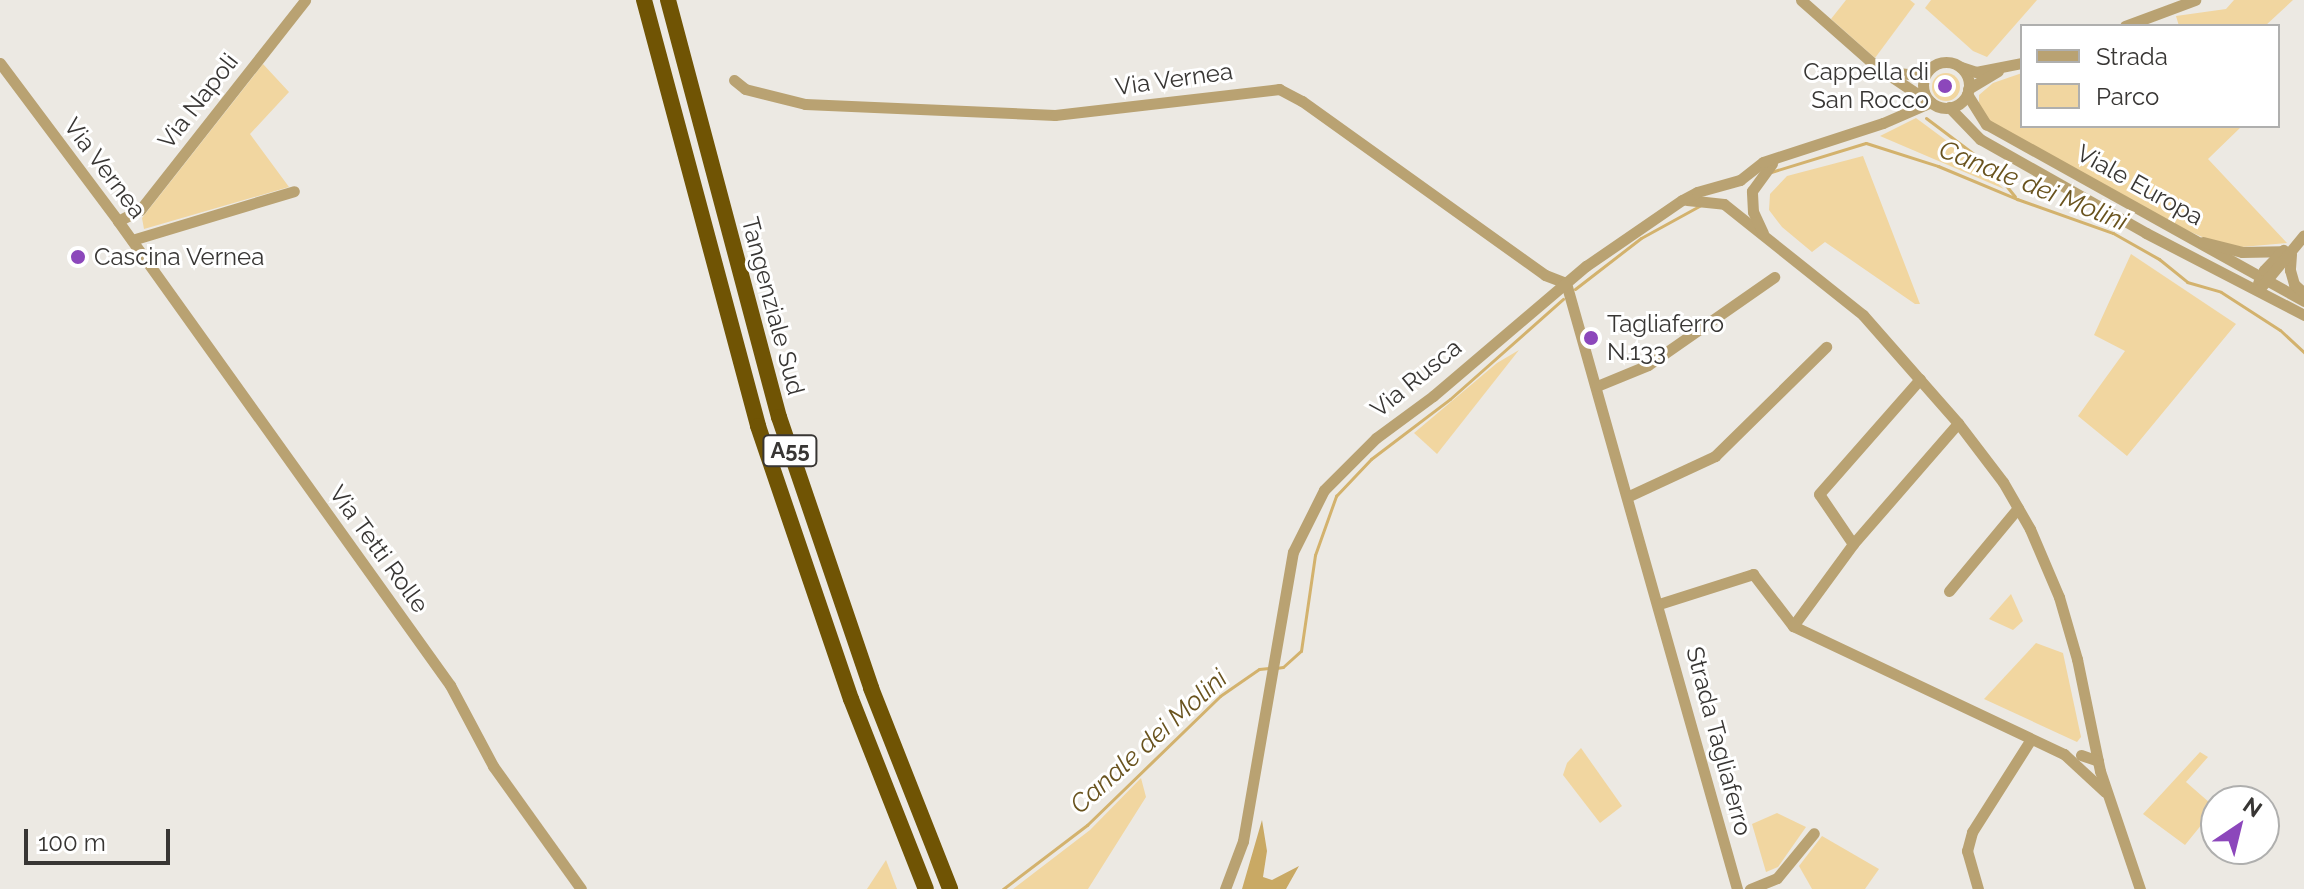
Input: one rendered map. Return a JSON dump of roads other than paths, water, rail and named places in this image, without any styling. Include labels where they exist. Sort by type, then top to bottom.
[{"type":"highway","name":"Tangenziale Sud","points":[[644,0],[758,426],[851,699],[926,889]]},
{"type":"highway","name":"Tangenziale Sud","points":[[668,0],[784,431],[871,688],[950,889]]},
{"type":"street","name":"Via Napoli","points":[[118,221],[140,210],[305,0]]},
{"type":"street","points":[[1801,0],[1882,71],[1916,93],[1949,107],[2001,70]]},
{"type":"street","points":[[2130,24],[2195,0]]},
{"type":"street","points":[[1882,71],[1919,75],[1946,62],[1976,72],[2001,70],[2020,64]]},
{"type":"street","name":"Via Vernea","points":[[0,63],[132,240],[294,191]]},
{"type":"street","points":[[1960,67],[1967,77],[1967,92]]},
{"type":"street","points":[[1927,71],[1927,97]]},
{"type":"street","name":"Via Vernea","points":[[734,80],[745,89],[805,104],[1055,115],[1279,89],[1303,101],[1545,275],[1566,283]]},
{"type":"street","name":"Viale Europa","points":[[1967,92],[1986,124],[2190,239],[2304,315]]},
{"type":"street","points":[[1927,97],[1883,123],[1763,162],[1740,180],[1726,185],[1722,195],[1727,206],[1863,315],[1958,423],[2003,482],[2059,597],[2077,659],[2099,765],[2140,889]]},
{"type":"street","name":"Viale Europa","points":[[1949,107],[1980,139],[2260,284],[2304,301]]},
{"type":"street","points":[[1682,200],[1700,198],[1744,210],[1775,160]]},
{"type":"street","points":[[1740,180],[1752,196],[1753,212],[1765,237]]},
{"type":"street","name":"Via Rusca","points":[[1225,889],[1243,841],[1293,552],[1324,490],[1376,438],[1433,396],[1566,283],[1682,200],[1697,192],[1726,185]]},
{"type":"street","points":[[2190,239],[2242,252],[2294,245]]},
{"type":"street","name":"Via Tetti Rolle","points":[[132,240],[450,685],[493,766],[581,889]]},
{"type":"street","points":[[2260,284],[2294,245]]},
{"type":"street","points":[[2294,245],[2290,270],[2294,284],[2304,293]]},
{"type":"street","points":[[1597,386],[1648,365],[1774,277]]},
{"type":"street","name":"Strada Tagliaferro","points":[[1566,283],[1629,496],[1737,889]]},
{"type":"street","points":[[1629,496],[1715,456],[1826,347]]},
{"type":"street","points":[[1853,544],[1819,494],[1920,379]]},
{"type":"street","points":[[1793,626],[1853,544],[1958,423]]},
{"type":"street","points":[[1949,591],[2018,508]]},
{"type":"street","points":[[1659,604],[1753,574],[1793,626],[2064,754],[2084,769],[2110,799]]},
{"type":"street","points":[[1978,889],[1967,851],[1972,832],[2031,739]]},
{"type":"street","points":[[2081,755],[2095,746]]},
{"type":"street","points":[[2064,754],[2081,755],[2099,765]]},
{"type":"street","points":[[2084,769],[2099,765]]},
{"type":"street","points":[[1750,889],[1777,878],[1814,833]]},
{"type":"waterway","points":[[1926,118],[1991,167],[2015,197]]},
{"type":"waterway","name":"Canale dei Molini","points":[[1771,172],[1866,143],[1938,166],[2017,199],[2113,233],[2159,259],[2187,282],[2221,292],[2280,330],[2304,352]]},
{"type":"waterway","name":"Canale dei Molini","points":[[1575,289],[1641,238],[1701,205]]},
{"type":"waterway","name":"Canale dei Molini","points":[[1276,668],[1283,667],[1301,651],[1315,555],[1336,496],[1371,459],[1450,399],[1563,299]]},
{"type":"waterway","name":"Canale dei Molini","points":[[1003,889],[1087,825],[1220,696],[1259,669],[1269,668]]},
{"type":"place","name":"Cappella di San Rocco","points":[[1945,86]]},
{"type":"place","name":"Cascina Vernea","points":[[78,257]]},
{"type":"place","name":"Tagliaferro N.133","points":[[1591,338]]}]
